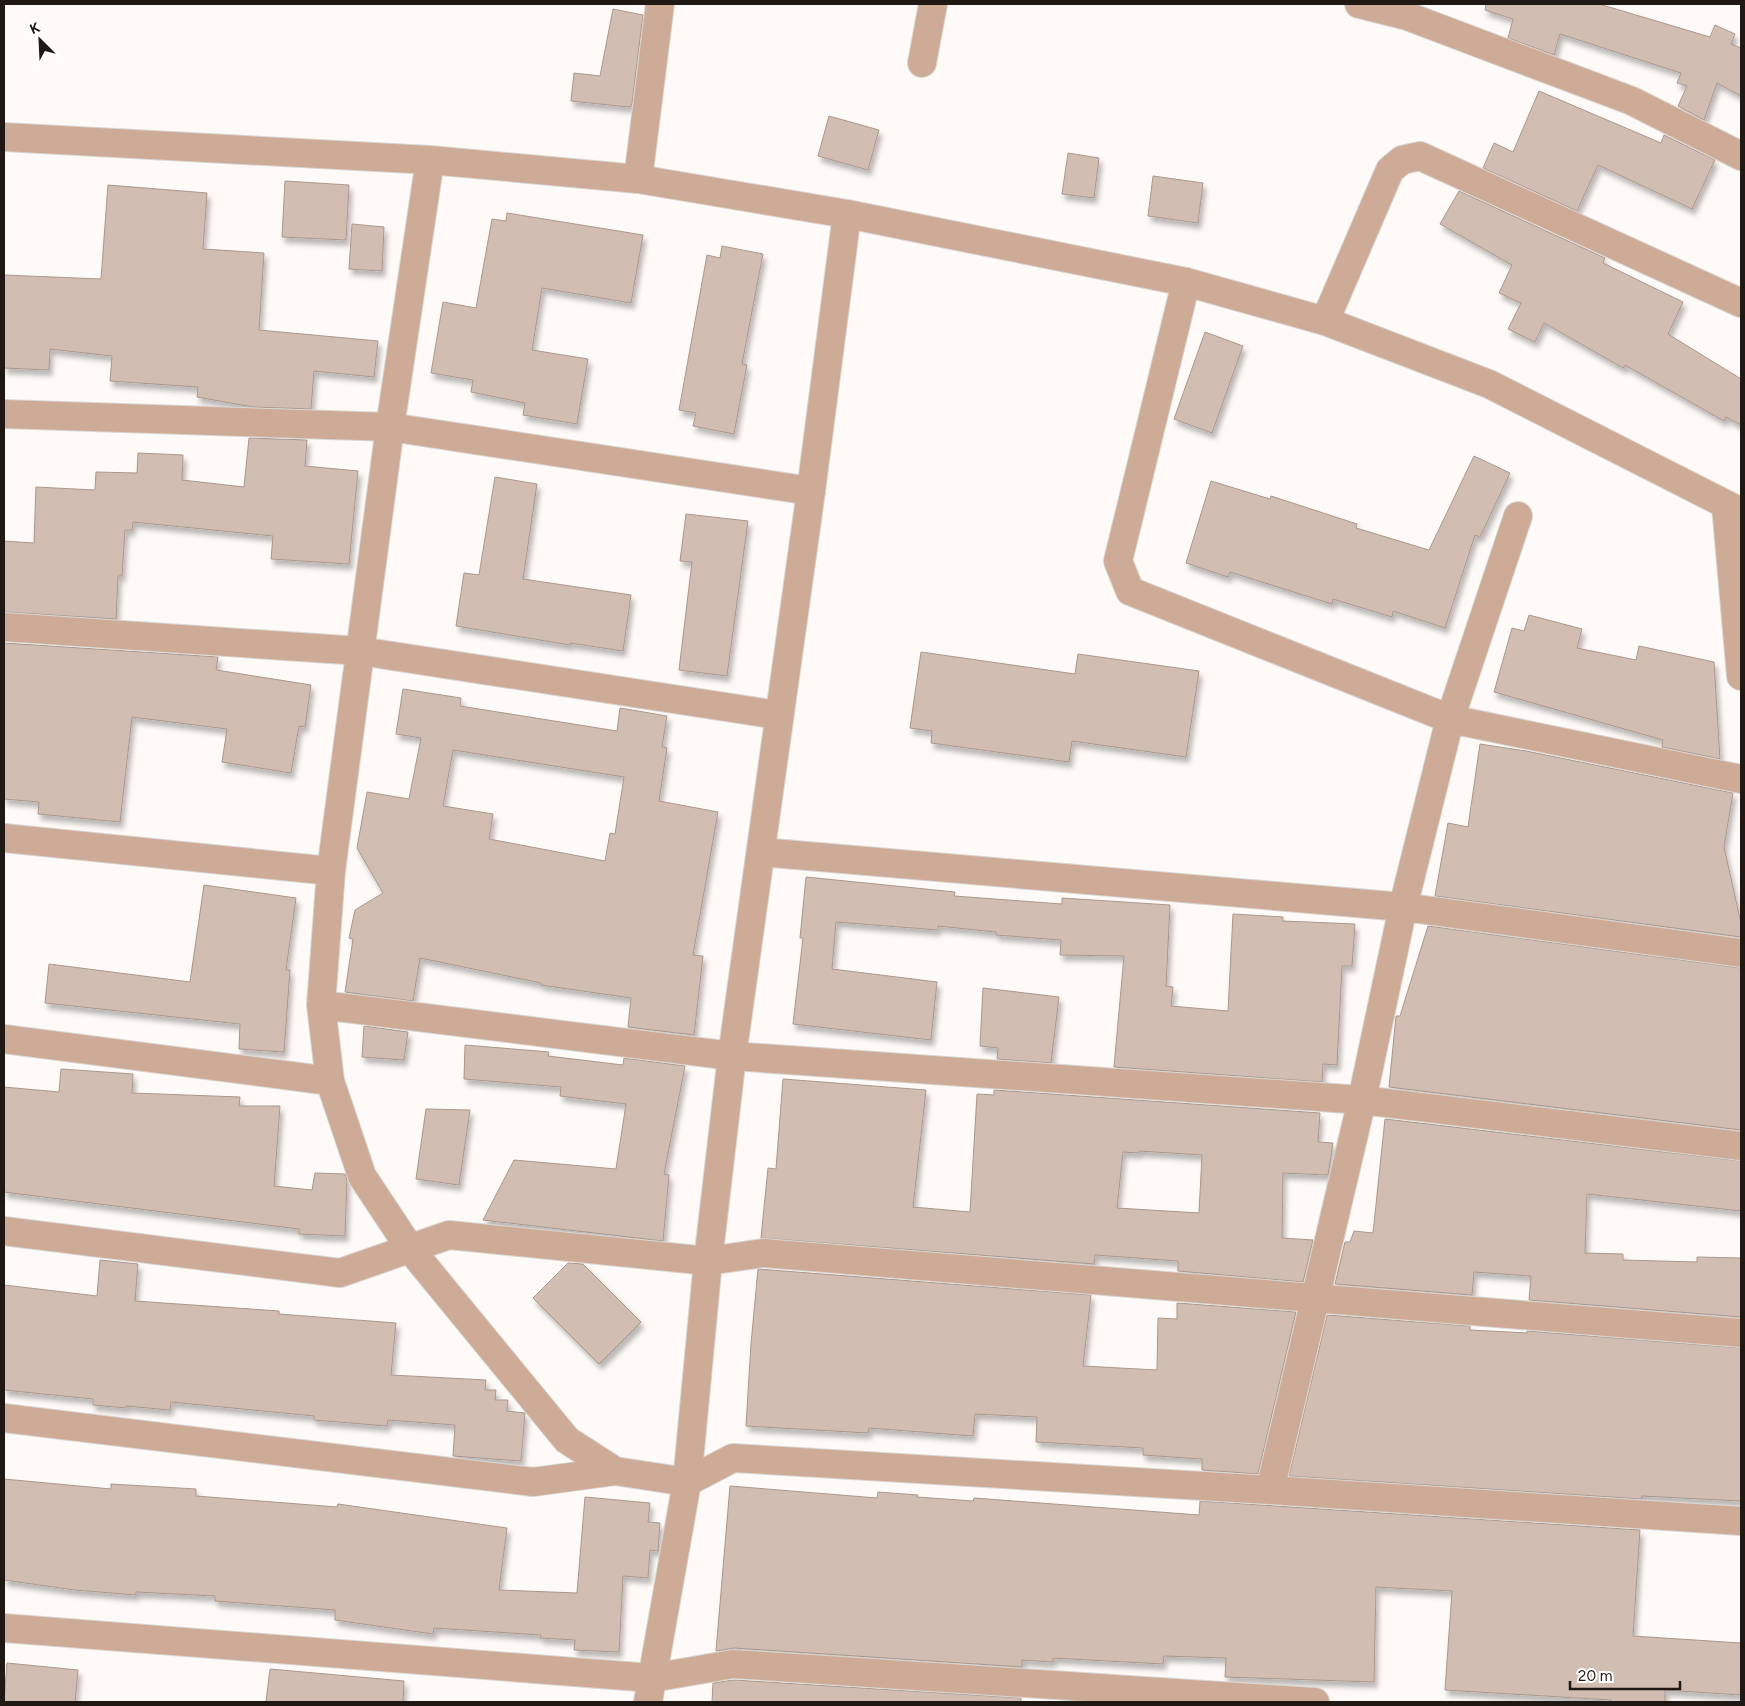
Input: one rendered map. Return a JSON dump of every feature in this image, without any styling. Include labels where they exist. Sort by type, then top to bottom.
[{"type":"street","points":[[638,179],[660,4]]},
{"type":"street","points":[[922,63],[934,4]]},
{"type":"street","points":[[1359,4],[1407,16],[1632,100],[1741,156]]},
{"type":"street","points":[[4,137],[430,160],[638,179],[847,214],[1186,282],[1325,320],[1489,384],[1734,509],[1741,676]]},
{"type":"street","points":[[1325,320],[1390,170],[1402,160],[1420,156],[1741,303]]},
{"type":"street","points":[[430,160],[390,427],[331,871],[321,1005],[330,1081],[362,1176],[411,1250],[567,1440],[615,1470]]},
{"type":"street","points":[[650,1690],[687,1482],[708,1261],[732,1056],[761,852],[778,714],[811,491],[847,214]]},
{"type":"street","points":[[1186,282],[1118,560],[1130,591],[1450,719],[1741,779]]},
{"type":"street","points":[[4,414],[390,427],[811,491]]},
{"type":"street","points":[[1270,1490],[1362,1100],[1403,907],[1450,719],[1518,516]]},
{"type":"street","points":[[4,627],[360,651],[778,714]]},
{"type":"street","points":[[4,838],[331,871]]},
{"type":"street","points":[[761,852],[1403,907],[1741,953]]},
{"type":"street","points":[[321,1005],[732,1056],[1362,1100],[1741,1146]]},
{"type":"street","points":[[4,1038],[330,1081]]},
{"type":"street","points":[[4,1230],[340,1273],[411,1250],[449,1235],[708,1261],[763,1252],[1741,1333]]},
{"type":"street","points":[[4,1418],[533,1482],[615,1470],[687,1482],[733,1458],[1270,1490],[1741,1521]]},
{"type":"street","points":[[4,1628],[650,1690],[733,1664],[1315,1702]]},
{"type":"building","points":[[1486,4],[1599,4],[1710,37],[1715,25],[1735,34],[1731,44],[1741,48],[1741,96],[1717,83],[1704,120],[1678,106],[1687,86],[1677,83],[1681,73],[1560,34],[1554,55],[1508,38],[1513,19],[1485,10]]},
{"type":"building","points":[[613,9],[643,15],[632,104],[629,107],[571,101],[574,73],[600,76]]},
{"type":"building","points":[[1539,91],[1661,143],[1664,135],[1715,160],[1692,209],[1598,165],[1577,211],[1483,168],[1494,143],[1513,152]]},
{"type":"building","points":[[829,116],[879,130],[868,170],[818,156]]},
{"type":"building","points":[[1068,153],[1099,158],[1094,198],[1062,194]]},
{"type":"building","points":[[1153,176],[1203,183],[1198,223],[1148,216]]},
{"type":"building","points":[[285,181],[349,185],[346,240],[282,237]]},
{"type":"building","points":[[108,185],[207,193],[203,249],[264,253],[259,330],[378,341],[374,377],[314,371],[311,409],[253,407],[197,397],[198,387],[110,381],[112,356],[50,349],[49,370],[4,368],[4,275],[101,279]]},
{"type":"building","points":[[1459,191],[1605,258],[1603,263],[1683,302],[1668,334],[1741,379],[1741,425],[1726,417],[1724,421],[1625,365],[1623,368],[1544,323],[1535,342],[1508,329],[1521,303],[1499,293],[1512,265],[1440,224]]},
{"type":"building","points":[[507,213],[643,235],[631,303],[542,288],[532,350],[588,359],[577,424],[523,415],[525,403],[471,392],[473,380],[431,373],[443,302],[476,308],[492,219],[506,221]]},
{"type":"building","points":[[352,224],[384,227],[382,271],[349,269]]},
{"type":"building","points":[[722,246],[763,254],[742,364],[747,365],[734,434],[693,426],[696,413],[679,410],[707,255],[720,258]]},
{"type":"building","points":[[1205,332],[1243,346],[1212,433],[1174,419]]},
{"type":"building","points":[[249,438],[307,440],[305,466],[358,471],[349,564],[271,559],[273,536],[133,522],[132,530],[125,530],[122,576],[118,576],[116,619],[4,612],[4,541],[34,543],[36,487],[95,490],[96,472],[137,473],[138,453],[183,455],[182,480],[244,487]]},
{"type":"building","points":[[1474,456],[1510,473],[1480,537],[1475,535],[1445,628],[1393,611],[1392,617],[1333,599],[1332,604],[1230,572],[1228,577],[1186,563],[1211,481],[1270,499],[1271,496],[1357,524],[1356,528],[1429,550]]},
{"type":"building","points":[[495,477],[537,484],[523,579],[631,595],[623,651],[570,643],[570,645],[456,626],[464,573],[479,575]]},
{"type":"building","points":[[686,514],[748,521],[727,676],[679,670],[692,562],[680,561]]},
{"type":"building","points":[[1529,615],[1582,629],[1577,648],[1636,660],[1639,646],[1714,662],[1720,759],[1662,747],[1663,740],[1494,692],[1512,628],[1524,631]]},
{"type":"building","points":[[4,643],[218,657],[216,670],[311,685],[305,727],[299,726],[291,773],[222,762],[227,729],[132,717],[120,822],[38,814],[39,802],[4,799]]},
{"type":"building","points":[[921,652],[1075,674],[1078,654],[1199,671],[1186,757],[1072,741],[1069,762],[931,743],[932,731],[910,728]]},
{"type":"building","points":[[403,689],[461,698],[460,706],[617,731],[620,708],[667,716],[662,747],[667,748],[659,801],[718,812],[693,955],[703,956],[694,1035],[628,1027],[631,998],[541,985],[541,983],[420,958],[413,1001],[345,992],[353,939],[349,938],[355,910],[383,893],[357,848],[367,792],[409,799],[421,738],[396,734]],"holes":[[[453,750],[624,777],[615,834],[610,833],[605,861],[489,839],[493,814],[443,806]]]},
{"type":"building","points":[[1480,744],[1526,751],[1733,793],[1724,847],[1741,923],[1741,937],[1435,896],[1448,823],[1468,827]]},
{"type":"building","points":[[806,877],[955,892],[954,896],[1062,904],[1062,898],[1170,905],[1166,986],[1173,987],[1171,1006],[1228,1011],[1233,914],[1283,917],[1283,921],[1355,924],[1352,966],[1342,966],[1337,1065],[1323,1064],[1322,1082],[1114,1067],[1124,956],[1060,955],[1061,940],[996,935],[996,932],[938,926],[938,930],[836,922],[832,969],[937,982],[931,1040],[793,1024],[803,938],[800,938]]},
{"type":"building","points":[[204,885],[296,898],[286,970],[290,970],[284,1052],[239,1049],[240,1024],[45,1003],[49,964],[190,982]]},
{"type":"building","points":[[1428,926],[1741,968],[1741,1130],[1389,1087],[1396,1016],[1400,1016]]},
{"type":"building","points":[[983,988],[1059,997],[1051,1063],[997,1059],[998,1048],[980,1046]]},
{"type":"building","points":[[364,1026],[408,1032],[404,1060],[362,1057]]},
{"type":"building","points":[[465,1045],[549,1052],[548,1056],[623,1065],[624,1058],[685,1066],[664,1174],[669,1175],[663,1241],[483,1220],[514,1160],[616,1169],[626,1104],[560,1096],[561,1087],[464,1079]]},
{"type":"building","points":[[61,1069],[133,1074],[132,1093],[240,1097],[239,1106],[280,1106],[274,1186],[312,1190],[315,1173],[345,1174],[347,1180],[345,1236],[299,1234],[299,1229],[4,1192],[4,1087],[59,1092]]},
{"type":"building","points":[[783,1079],[926,1090],[913,1207],[970,1212],[977,1094],[994,1095],[994,1090],[1320,1113],[1318,1142],[1333,1143],[1328,1175],[1283,1173],[1282,1238],[1313,1240],[1303,1282],[1178,1271],[1178,1261],[1095,1255],[1094,1264],[761,1238],[768,1168],[776,1169]],"holes":[[[1139,1151],[1202,1155],[1199,1213],[1117,1208],[1123,1152],[1139,1153]]]},
{"type":"building","points":[[426,1109],[470,1110],[459,1185],[416,1179]]},
{"type":"building","points":[[1385,1119],[1741,1161],[1741,1211],[1587,1194],[1585,1253],[1623,1254],[1623,1260],[1697,1262],[1697,1257],[1741,1258],[1741,1317],[1529,1300],[1531,1276],[1474,1272],[1472,1295],[1335,1284],[1345,1242],[1350,1242],[1354,1231],[1373,1233]]},
{"type":"building","points":[[100,1260],[138,1264],[135,1301],[279,1311],[279,1314],[396,1323],[391,1375],[486,1380],[485,1390],[496,1390],[495,1400],[508,1400],[507,1411],[525,1413],[521,1461],[453,1456],[455,1425],[388,1420],[387,1426],[314,1420],[314,1416],[171,1402],[170,1410],[126,1406],[126,1408],[93,1405],[93,1399],[4,1390],[4,1285],[97,1296]]},
{"type":"building","points":[[568,1263],[583,1264],[641,1322],[599,1364],[533,1298]]},
{"type":"building","points":[[758,1269],[1091,1295],[1083,1366],[1157,1370],[1158,1318],[1177,1319],[1177,1303],[1296,1312],[1258,1474],[1202,1470],[1202,1459],[1143,1455],[1143,1448],[1036,1442],[1037,1417],[975,1414],[973,1436],[869,1428],[868,1433],[746,1426]]},
{"type":"building","points":[[1327,1315],[1470,1326],[1470,1330],[1527,1333],[1527,1331],[1741,1348],[1741,1501],[1642,1496],[1641,1499],[1289,1476]]},
{"type":"building","points":[[4,1479],[111,1489],[111,1484],[196,1489],[196,1496],[337,1507],[338,1504],[507,1528],[499,1590],[577,1593],[585,1497],[650,1503],[648,1522],[660,1523],[658,1551],[650,1550],[648,1578],[623,1576],[619,1652],[574,1650],[575,1640],[540,1638],[541,1635],[434,1628],[433,1634],[335,1620],[335,1610],[215,1601],[215,1596],[136,1592],[136,1595],[75,1590],[4,1580]]},
{"type":"building","points":[[730,1486],[877,1498],[878,1492],[918,1495],[917,1497],[973,1501],[974,1498],[1199,1515],[1200,1501],[1640,1530],[1633,1636],[1741,1643],[1741,1695],[1665,1690],[1665,1702],[1611,1702],[1611,1700],[1445,1690],[1452,1591],[1376,1587],[1374,1682],[1225,1677],[1226,1658],[1164,1656],[1163,1664],[1053,1658],[1053,1662],[1022,1660],[1022,1667],[734,1648],[716,1651]]},
{"type":"building","points":[[7,1663],[78,1670],[75,1702],[4,1702]]},
{"type":"building","points":[[270,1669],[404,1681],[403,1702],[266,1702]]},
{"type":"building","points":[[734,1680],[1021,1698],[1021,1702],[712,1702],[713,1683]]}]
